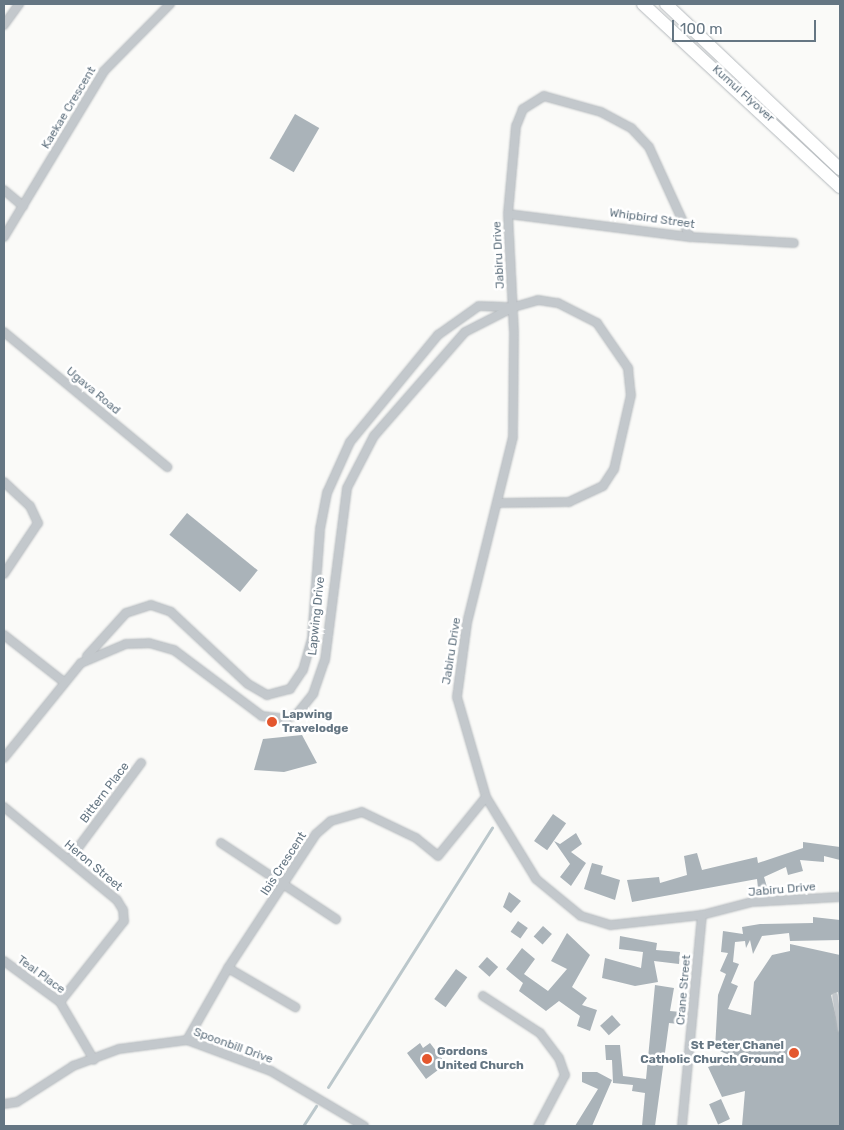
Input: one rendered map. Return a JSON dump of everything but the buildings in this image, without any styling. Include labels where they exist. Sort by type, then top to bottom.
[{"type":"highway","name":"Kumul Flyover","points":[[643,4],[840,187]]},
{"type":"highway","name":"Kumul Flyover","points":[[666,4],[840,169]]},
{"type":"street","points":[[4,25],[19,4]]},
{"type":"street","name":"Kaekae Crescent","points":[[4,237],[104,71],[170,4]]},
{"type":"street","name":"Jabiru Drive","points":[[690,236],[643,138],[600,112],[552,98],[534,99],[516,126],[508,214],[514,306],[513,437],[500,504],[466,623],[456,681],[486,796],[536,879],[581,916],[611,926],[702,915],[752,902],[840,897]]},
{"type":"street","points":[[4,190],[23,206]]},
{"type":"street","name":"Whipbird Street","points":[[508,214],[690,236],[794,243]]},
{"type":"street","points":[[81,663],[126,613],[151,605],[171,612],[248,684],[267,695],[290,689],[302,670],[312,639],[320,528],[327,493],[350,442],[438,335],[479,306],[514,306],[538,300],[558,303],[597,323],[628,368],[631,395],[614,469],[603,486],[569,502],[500,504]]},
{"type":"street","name":"Lapwing Drive","points":[[4,758],[81,663],[121,644],[157,645],[184,656],[262,716],[285,719],[297,714],[313,694],[324,660],[331,584],[353,472],[374,436],[458,337],[514,306]]},
{"type":"street","name":"Ugava Road","points":[[4,332],[167,467]]},
{"type":"street","points":[[4,482],[30,506],[38,523],[4,574]]},
{"type":"street","points":[[4,635],[64,682]]},
{"type":"street","name":"Bittern Place","points":[[69,860],[142,764]]},
{"type":"street","name":"Ibis Crescent","points":[[187,1040],[228,968],[316,834],[342,815],[355,810],[373,816],[438,856],[486,796]]},
{"type":"street","name":"Heron Street","points":[[4,808],[118,900],[124,921],[60,1002]]},
{"type":"street","points":[[220,844],[336,919]]},
{"type":"street","name":"Crane Street","points":[[682,1126],[702,915]]},
{"type":"street","name":"Teal Place","points":[[4,961],[60,1002],[94,1060]]},
{"type":"street","points":[[228,968],[295,1007]]},
{"type":"street","points":[[483,996],[540,1033],[559,1058],[565,1074],[538,1126]]},
{"type":"street","name":"Spoonbill Drive","points":[[4,1104],[18,1102],[73,1066],[94,1060],[119,1049],[187,1040],[271,1071],[364,1126]]},
{"type":"lane","points":[[835,995],[840,1030]]},
{"type":"waterway","points":[[328,1087],[492,828]]},
{"type":"waterway","points":[[303,1126],[316,1106]]},
{"type":"place","name":"Lapwing Travelodge","points":[[272,722]]},
{"type":"place","name":"St Peter Chanel Catholic Church Ground","points":[[794,1053]]},
{"type":"place","name":"Gordons United Church","points":[[427,1059]]}]
